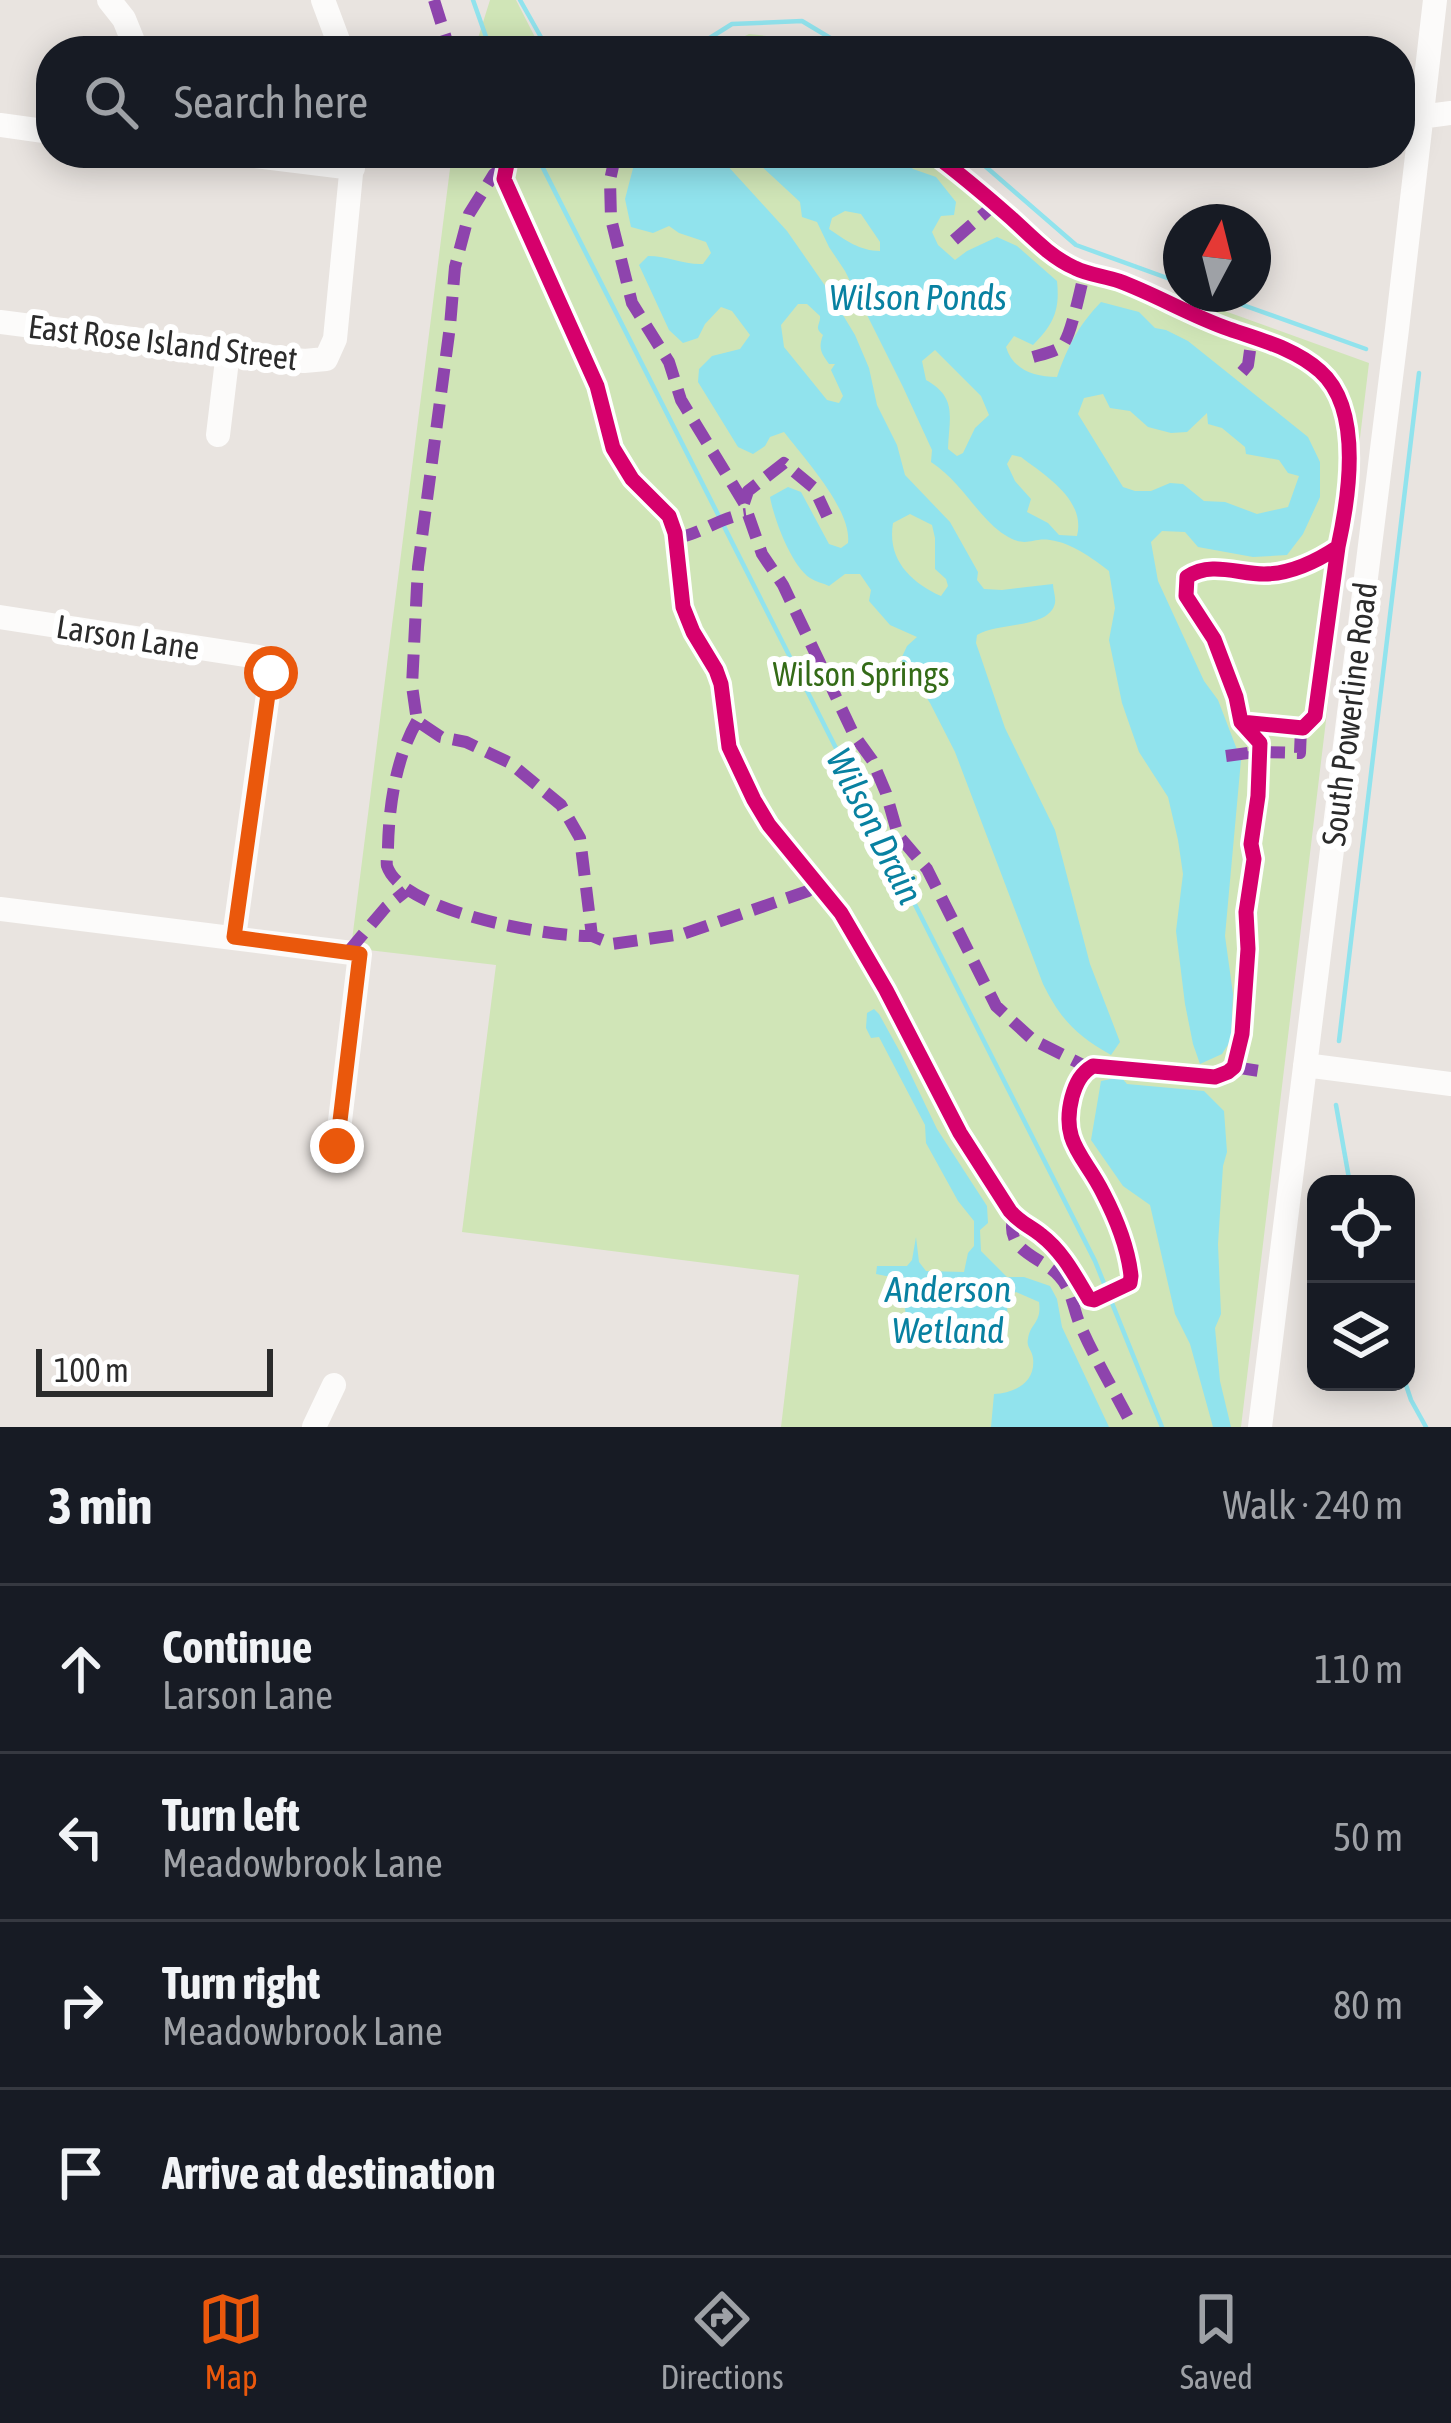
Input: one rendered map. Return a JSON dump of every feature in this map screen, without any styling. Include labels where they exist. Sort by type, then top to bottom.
[{"type":"street","points":[[109,0],[131,36]]},
{"type":"street","points":[[323,0],[336,36]]},
{"type":"street","name":"South Powerline Road","points":[[1415,93],[1435,0]]},
{"type":"street","points":[[1415,116],[1451,113]]},
{"type":"street","points":[[0,125],[36,129]]},
{"type":"street","name":"East Rose Island Street","points":[[0,322],[304,362],[326,359],[335,339],[352,168]]},
{"type":"street","name":"South Powerline Road","points":[[1260,1427],[1397,328],[1407,168]]},
{"type":"street","points":[[218,435],[228,352]]},
{"type":"street","name":"Larson Lane","points":[[0,617],[259,658],[271,673],[234,937]]},
{"type":"street","points":[[0,909],[360,954],[337,1146]]},
{"type":"street","points":[[1306,1065],[1451,1084]]},
{"type":"street","points":[[314,1427],[334,1384]]},
{"type":"green space","points":[[490,0],[516,0],[534,36],[479,36]]},
{"type":"green space","name":"Wilson Springs","points":[[450,168],[963,168],[1072,256],[1163,289],[1163,312],[1227,312],[1369,363],[1241,1427],[781,1427],[799,1275],[462,1232],[496,965],[351,948]]},
{"type":"water","name":"Wilson Ponds","points":[[633,168],[730,168],[787,231],[855,335],[905,475],[950,522],[978,572],[977,580],[984,589],[1002,590],[1053,584],[1055,603],[1044,617],[986,631],[977,635],[976,643],[1005,728],[1055,830],[1090,964],[1120,1042],[1111,1055],[1071,1026],[1043,984],[955,752],[901,659],[917,637],[890,625],[869,601],[871,590],[860,574],[845,574],[829,586],[803,572],[784,541],[770,497],[788,487],[801,492],[829,544],[841,548],[848,543],[847,530],[835,500],[784,432],[770,437],[753,454],[738,447],[698,382],[699,369],[712,356],[740,349],[750,335],[732,311],[721,307],[698,338],[683,343],[669,330],[639,265],[648,256],[703,264],[711,253],[706,242],[669,226],[653,233],[631,227],[625,199]],"holes":[[[798,304],[807,304],[820,316],[821,350],[829,364],[835,364],[831,370],[843,396],[839,403],[827,400],[784,347],[781,325]],[[910,514],[932,525],[935,569],[948,586],[941,596],[903,568],[892,536],[893,523]]]},
{"type":"water","name":"Wilson Ponds","points":[[763,168],[912,168],[936,177],[956,202],[954,215],[941,216],[932,232],[938,245],[955,260],[997,237],[1017,246],[1057,281],[1056,308],[1046,330],[1033,345],[1014,336],[1006,347],[1019,367],[1057,377],[1074,337],[1101,302],[1139,312],[1155,328],[1188,341],[1308,437],[1320,462],[1320,497],[1287,555],[1253,557],[1198,547],[1185,532],[1162,531],[1151,542],[1158,581],[1204,681],[1218,700],[1241,760],[1225,936],[1233,994],[1231,1040],[1222,1054],[1200,1064],[1193,1044],[1176,931],[1183,874],[1178,840],[1168,797],[1139,752],[1122,703],[1109,640],[1115,608],[1109,571],[1066,544],[1019,541],[1005,535],[931,462],[932,450],[845,271],[817,222],[802,217],[800,202]],"holes":[[[845,211],[861,214],[880,242],[880,251],[859,247],[829,229],[832,218]],[[935,350],[981,396],[989,415],[957,456],[948,449],[947,401],[926,380],[922,361]],[[1103,394],[1110,408],[1130,411],[1148,427],[1171,433],[1187,432],[1207,413],[1208,424],[1222,428],[1245,447],[1246,454],[1279,460],[1288,473],[1299,476],[1288,507],[1257,514],[1225,502],[1204,501],[1183,484],[1170,483],[1151,491],[1123,487],[1078,414],[1084,398]],[[1012,455],[1062,490],[1076,511],[1077,536],[1059,535],[1027,512],[1031,499],[1007,464]]]},
{"type":"water","name":"Anderson Wetland","points":[[874,1009],[937,1129],[987,1206],[988,1223],[980,1230],[981,1251],[1007,1277],[1050,1286],[1062,1327],[1109,1427],[991,1427],[994,1394],[1016,1389],[1031,1374],[1028,1342],[1039,1302],[1016,1292],[1006,1298],[1007,1324],[1001,1334],[974,1347],[943,1348],[917,1337],[906,1316],[901,1279],[876,1274],[877,1266],[907,1266],[916,1237],[919,1262],[926,1271],[964,1272],[974,1246],[974,1221],[926,1143],[925,1125],[879,1037],[871,1038],[866,1028],[867,1013]]},
{"type":"water","points":[[1121,1077],[1127,1084],[1204,1091],[1224,1111],[1227,1152],[1218,1244],[1221,1314],[1215,1328],[1231,1427],[1213,1427],[1190,1344],[1175,1314],[1150,1205],[1123,1186],[1091,1140],[1101,1081]]},
{"type":"waterway","name":"Wilson Drain","points":[[473,0],[486,36]]},
{"type":"waterway","points":[[520,0],[540,36]]},
{"type":"waterway","points":[[713,36],[732,24],[802,21],[827,36]]},
{"type":"waterway","name":"Wilson Drain","points":[[543,168],[1095,1261],[1162,1427]]},
{"type":"waterway","points":[[987,168],[1076,245],[1163,276]]},
{"type":"waterway","points":[[1262,312],[1366,349]]},
{"type":"waterway","points":[[1339,1041],[1419,373]]},
{"type":"waterway","points":[[1336,1105],[1348,1175]]},
{"type":"waterway","points":[[1408,1391],[1426,1427]]},
{"type":"marked path","points":[[434,0],[445,36]]},
{"type":"marked path","points":[[613,168],[611,219],[632,303],[669,362],[681,400],[744,503],[762,554],[783,585],[854,735],[872,760],[898,835],[927,869],[996,1006],[1033,1040],[1089,1068]]},
{"type":"marked path","points":[[505,169],[494,174],[469,214],[455,267],[418,567],[412,686],[417,721],[441,737],[466,742],[510,763],[561,805],[580,838],[592,936],[612,944],[683,934],[808,891],[819,883]]},
{"type":"marked path","points":[[954,240],[995,204]]},
{"type":"marked path","points":[[1033,357],[1065,342],[1085,272]]},
{"type":"marked path","points":[[1242,372],[1248,365],[1252,336]]},
{"type":"marked path","points":[[744,503],[748,491],[784,463],[814,488],[827,516]]},
{"type":"marked path","points":[[676,538],[746,514]]},
{"type":"marked path","points":[[417,721],[399,766],[390,815],[387,866],[398,882],[447,909],[479,919],[592,936]]},
{"type":"marked path","points":[[1261,752],[1300,753],[1301,728]]},
{"type":"marked path","points":[[1226,756],[1248,753],[1248,734]]},
{"type":"marked path","points":[[348,952],[406,891]]},
{"type":"marked path","points":[[1234,1067],[1266,1072]]},
{"type":"marked path","points":[[1014,1215],[1018,1245],[1064,1282],[1087,1340],[1133,1427]]},
{"type":"cycle path","points":[[506,168],[504,179],[597,386],[613,448],[632,479],[669,516],[683,607],[716,670],[729,747],[754,800],[841,913],[960,1133],[1010,1211],[1056,1249],[1094,1300],[1130,1283],[1131,1276],[1112,1213],[1072,1138],[1069,1113],[1077,1083],[1093,1066],[1215,1077],[1234,1067],[1242,1034],[1260,743],[1241,722],[1214,639],[1186,596],[1187,577],[1215,569],[1284,572],[1338,547],[1348,479],[1347,430],[1334,387],[1310,363],[1066,263],[951,168]]},
{"type":"cycle path","points":[[1241,722],[1303,728],[1315,716],[1338,547]]},
{"type":"route","points":[[271,673],[234,937],[360,954],[337,1146]]}]
